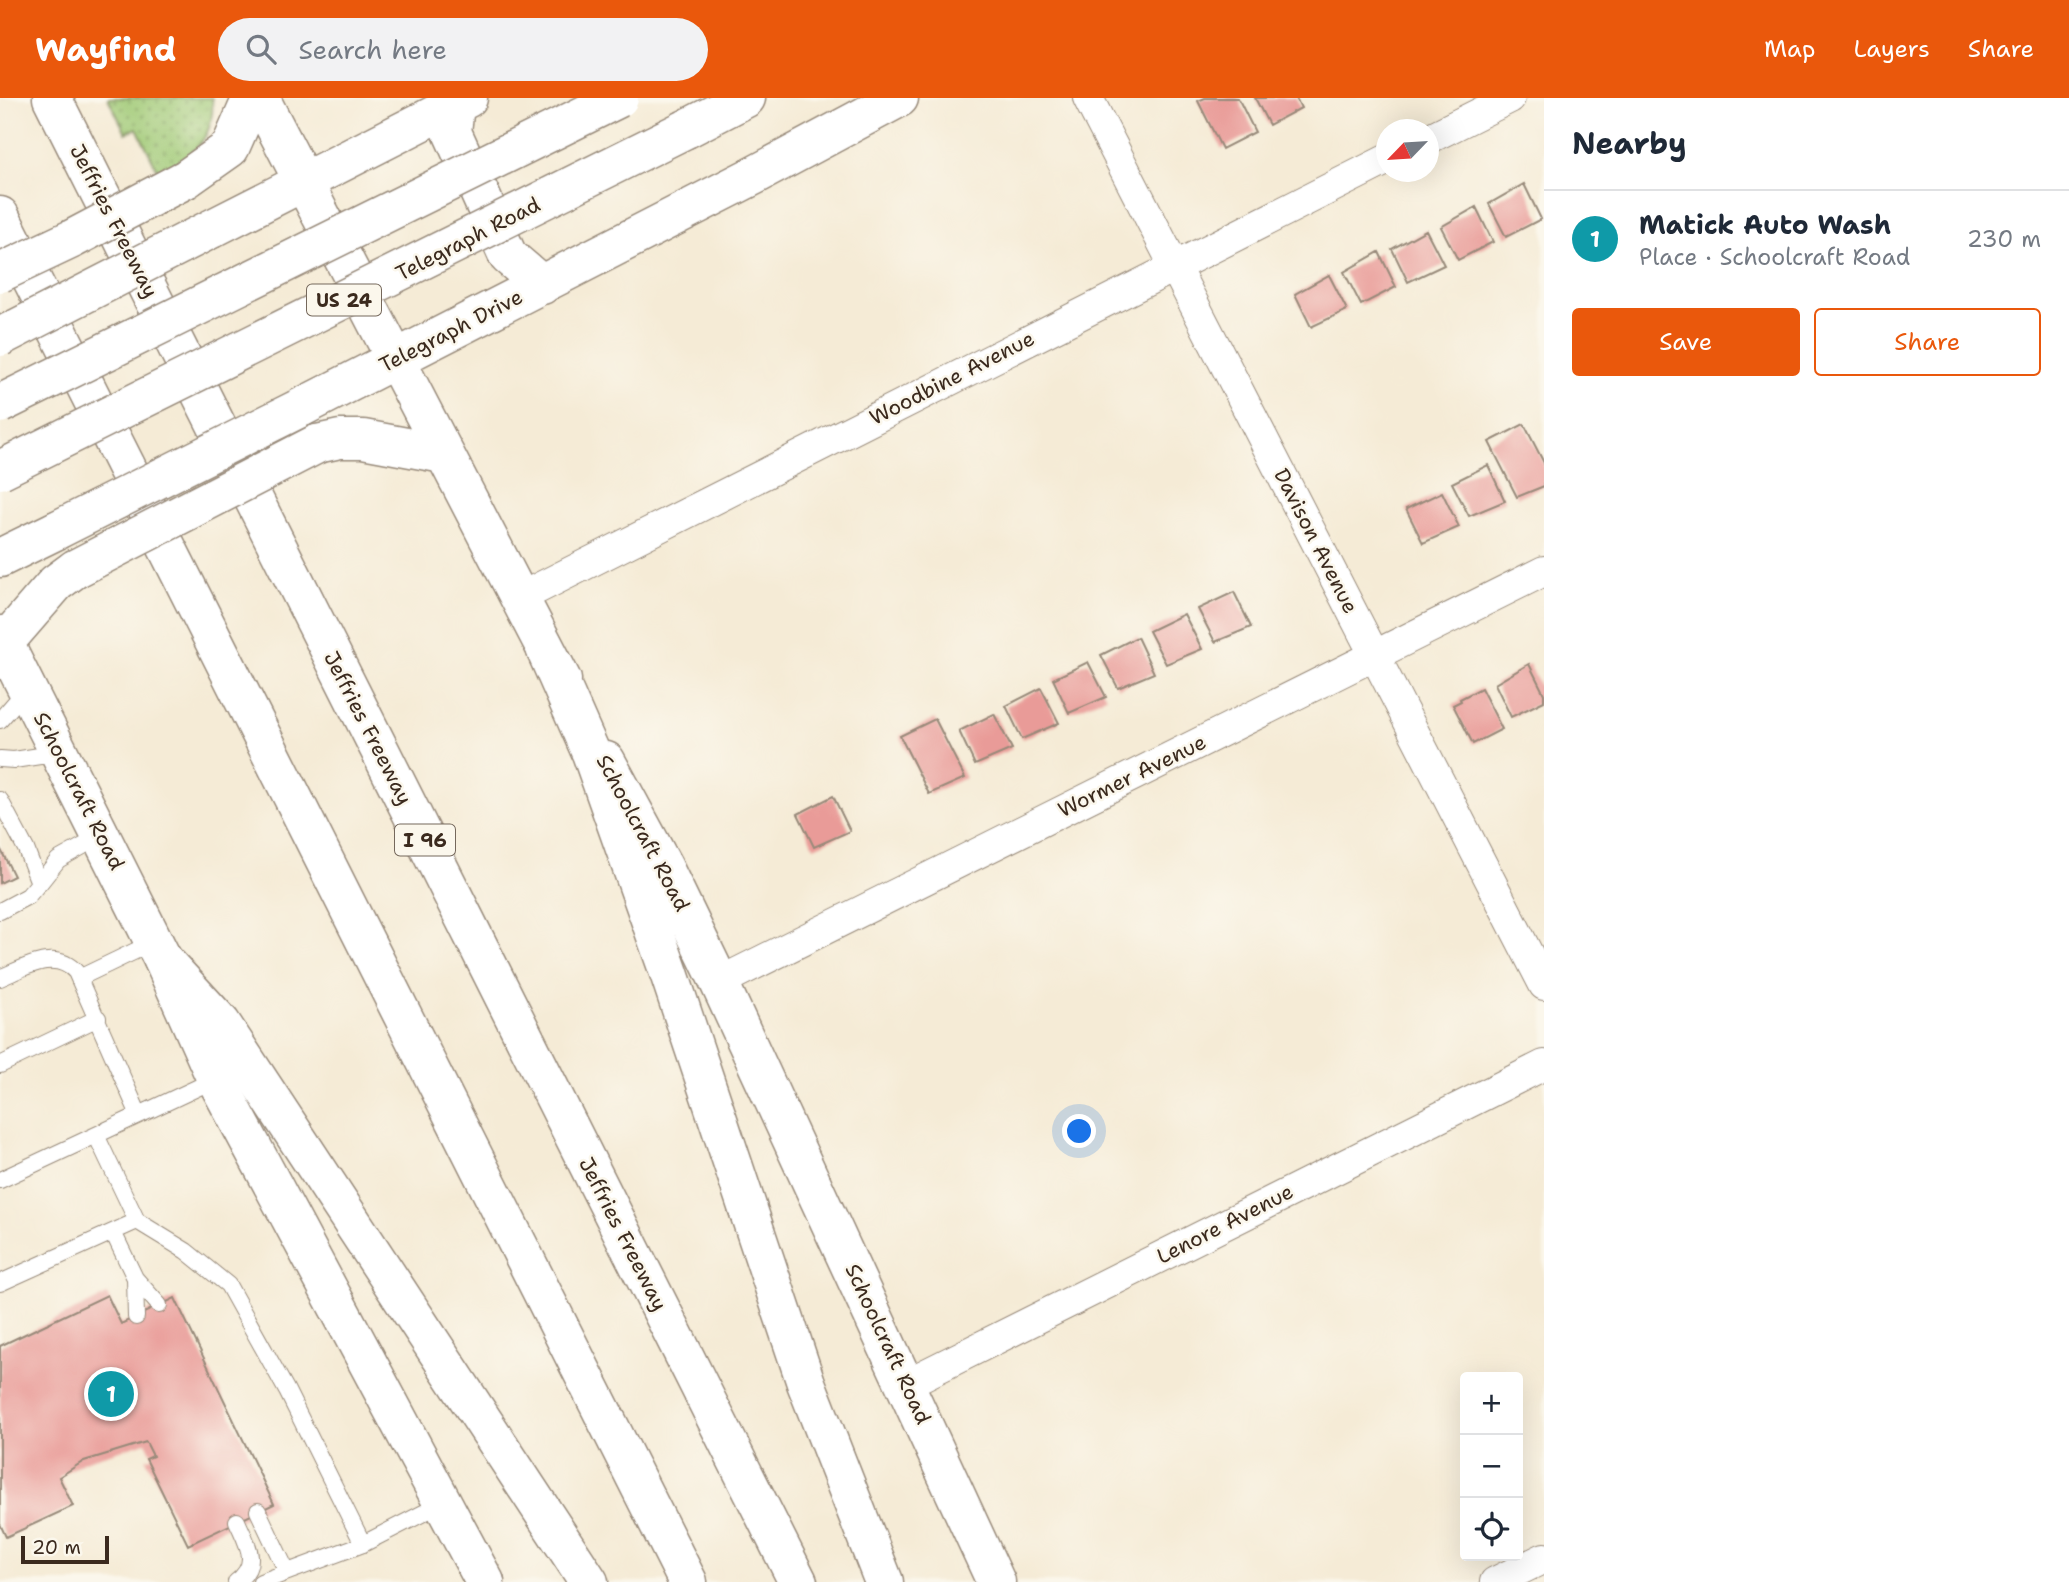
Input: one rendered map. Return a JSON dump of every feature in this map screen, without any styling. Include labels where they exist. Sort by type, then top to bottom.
[{"type":"main road","name":"Jeffries Freeway","points":[[52,98],[798,1582]]},
{"type":"main road","points":[[0,273],[72,239],[186,179],[230,148],[252,98]]},
{"type":"main road","name":"Schoolcraft Road","points":[[260,98],[546,650],[663,866],[996,1582]]},
{"type":"main road","name":"US 24","points":[[0,404],[619,98]]},
{"type":"main road","name":"Telegraph Road","points":[[0,470],[746,98]]},
{"type":"main road","name":"Telegraph Drive","points":[[0,558],[542,285],[899,98]]},
{"type":"main road","points":[[0,337],[458,100]]},
{"type":"main road","points":[[458,100],[452,132],[508,256],[542,285]]},
{"type":"main road","points":[[0,216],[688,1582]]},
{"type":"main road","points":[[2,639],[56,583],[75,569],[317,444],[340,439],[363,439],[444,454]]},
{"type":"main road","name":"Schoolcraft Road","points":[[2,639],[158,951],[216,1079],[485,1582]]},
{"type":"main road","points":[[546,650],[591,753],[669,972],[806,1383],[884,1582]]},
{"type":"main road","points":[[158,951],[221,1023],[589,1582]]},
{"type":"street","name":"Davison Avenue","points":[[1088,98],[1544,985]]},
{"type":"street","points":[[1439,134],[1510,98]]},
{"type":"street","name":"Woodbine Avenue","points":[[519,598],[1376,166]]},
{"type":"street","name":"Wormer Avenue","points":[[719,982],[1544,571]]},
{"type":"street","name":"Lenore Avenue","points":[[906,1384],[1544,1065]]},
{"type":"street","points":[[1495,1582],[1544,1558]]},
{"type":"lane","points":[[0,720],[27,689]]},
{"type":"lane","points":[[0,760],[59,753]]},
{"type":"lane","points":[[0,800],[26,849],[39,884]]},
{"type":"lane","points":[[0,911],[28,896],[58,860],[101,836]]},
{"type":"lane","points":[[79,978],[158,951]]},
{"type":"lane","points":[[0,978],[32,964],[53,960],[68,963],[79,978],[98,1018],[139,1115]]},
{"type":"lane","points":[[0,1065],[98,1018]]},
{"type":"lane","points":[[0,1180],[216,1079]]},
{"type":"lane","points":[[96,1135],[136,1221],[186,1251],[228,1285],[287,1391],[363,1544]]},
{"type":"lane","points":[[0,1283],[136,1221]]},
{"type":"lane","points":[[113,1232],[135,1278],[159,1305]]},
{"type":"lane","points":[[135,1278],[136,1317]]},
{"type":"lane","points":[[261,1582],[363,1544],[443,1503]]},
{"type":"lane","points":[[258,1511],[287,1572]]},
{"type":"lane","points":[[236,1582],[246,1574],[250,1560],[250,1550],[237,1521]]},
{"type":"green space","points":[[108,98],[212,98],[210,125],[206,135],[191,152],[159,173],[137,128],[126,133]]},
{"type":"building","points":[[1205,98],[1238,98],[1255,132],[1222,149],[1198,101]]},
{"type":"building","points":[[1255,98],[1296,98],[1301,108],[1269,125]]},
{"type":"building","points":[[1524,184],[1541,219],[1506,237],[1489,204]]},
{"type":"building","points":[[1476,207],[1493,242],[1458,260],[1441,227]]},
{"type":"building","points":[[1426,230],[1444,265],[1408,282],[1392,249]]},
{"type":"building","points":[[1379,252],[1396,287],[1361,305],[1344,272]]},
{"type":"building","points":[[1329,275],[1347,310],[1311,327],[1295,294]]},
{"type":"building","points":[[1524,424],[1544,463],[1544,486],[1517,497],[1489,442]]},
{"type":"building","points":[[1488,465],[1505,501],[1469,516],[1452,483]]},
{"type":"building","points":[[1442,492],[1459,527],[1423,543],[1406,509]]},
{"type":"building","points":[[1234,592],[1251,627],[1215,642],[1198,609]]},
{"type":"building","points":[[1184,614],[1202,649],[1166,664],[1149,631]]},
{"type":"building","points":[[1137,637],[1154,673],[1118,688],[1101,655]]},
{"type":"building","points":[[1088,662],[1106,697],[1069,713],[1053,679]]},
{"type":"building","points":[[1529,664],[1544,694],[1544,701],[1511,717],[1495,684]]},
{"type":"building","points":[[1041,688],[1059,723],[1022,739],[1006,706]]},
{"type":"building","points":[[1481,688],[1502,729],[1473,744],[1453,705]]},
{"type":"building","points":[[994,714],[1012,749],[975,765],[959,731]]},
{"type":"building","points":[[935,719],[965,778],[929,794],[900,736]]},
{"type":"building","points":[[833,796],[850,831],[814,847],[798,814]]},
{"type":"building","points":[[0,848],[14,876],[0,883]]},
{"type":"building","points":[[107,1295],[121,1324],[175,1298],[274,1504],[188,1545],[146,1459],[153,1456],[146,1442],[84,1461],[59,1477],[73,1506],[6,1537],[0,1524],[0,1346]]},
{"type":"place","name":"Matick Auto Wash","points":[[111,1394]]}]
